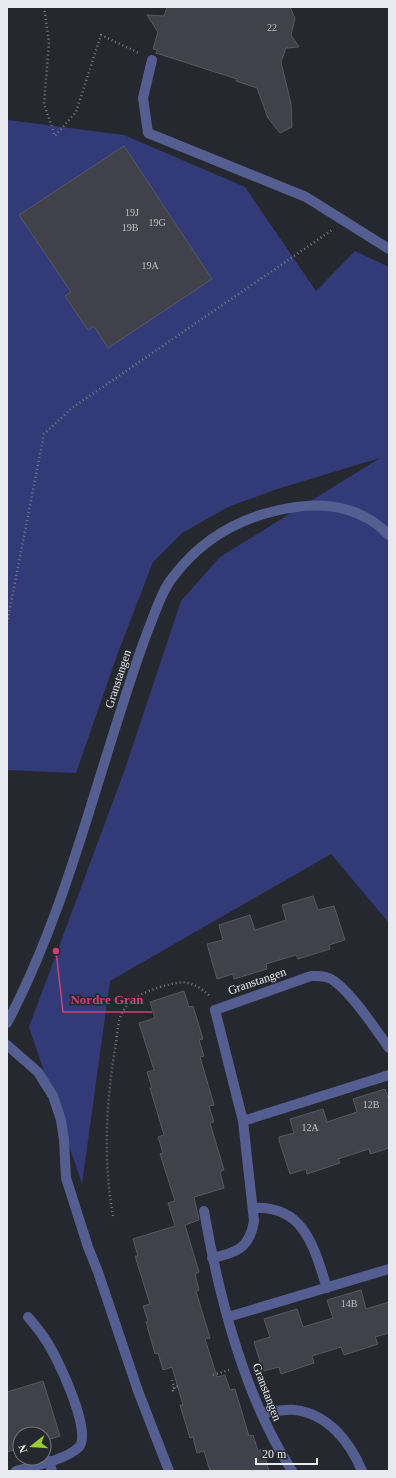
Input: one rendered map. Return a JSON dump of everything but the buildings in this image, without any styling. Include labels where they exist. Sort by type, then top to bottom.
[{"type":"street","points":[[152,60],[143,98],[148,133],[306,197],[344,222],[389,248]]},
{"type":"street","name":"Granstangen","points":[[7,1024],[21,996],[54,920],[139,656],[159,602],[171,579],[188,559],[208,540],[231,526],[274,510],[326,506],[350,509],[367,518],[389,535]]},
{"type":"street","name":"Granstangen","points":[[215,1010],[311,976],[320,975],[330,979],[343,990],[371,1022],[389,1048]]},
{"type":"street","points":[[212,1258],[232,1254],[252,1235],[253,1208],[243,1121],[215,1010]]},
{"type":"street","points":[[7,1045],[38,1072],[53,1096],[62,1127],[66,1178],[88,1247],[98,1272],[138,1391],[169,1471]]},
{"type":"street","points":[[243,1121],[389,1075]]},
{"type":"street","points":[[253,1208],[268,1207],[283,1213],[298,1222],[306,1232],[314,1247],[327,1288]]},
{"type":"street","name":"Granstangen","points":[[204,1211],[212,1258],[243,1366],[269,1432],[292,1471]]},
{"type":"street","points":[[228,1318],[389,1269]]},
{"type":"street","points":[[28,1317],[45,1339],[66,1377],[78,1414],[82,1437],[80,1445],[71,1453],[52,1460]]},
{"type":"street","points":[[262,1413],[294,1410],[313,1414],[342,1436],[351,1448],[362,1471]]},
{"type":"street","points":[[16,1471],[33,1466]]},
{"type":"path","points":[[44,7],[49,42],[44,104],[55,136],[76,112],[101,35],[152,60]]},
{"type":"path","points":[[7,623],[44,434],[72,408],[344,222]]},
{"type":"path","points":[[112,1216],[108,1192],[108,1132],[111,1074],[122,1012],[131,1000],[152,990],[175,983],[185,982],[196,985],[210,996],[215,1010]]},
{"type":"path","points":[[172,1380],[174,1387],[175,1389],[175,1390],[172,1390],[172,1388],[173,1388],[178,1386]]},
{"type":"shaded area","points":[[7,120],[124,135],[245,187],[316,291],[355,251],[389,267],[389,923],[331,854],[110,981],[82,1184],[29,1027],[124,772],[181,601],[220,557],[380,458],[277,489],[228,507],[182,533],[153,562],[119,650],[76,773],[7,770]]},
{"type":"place","name":"Nordre Gran","points":[[56,951]]}]
